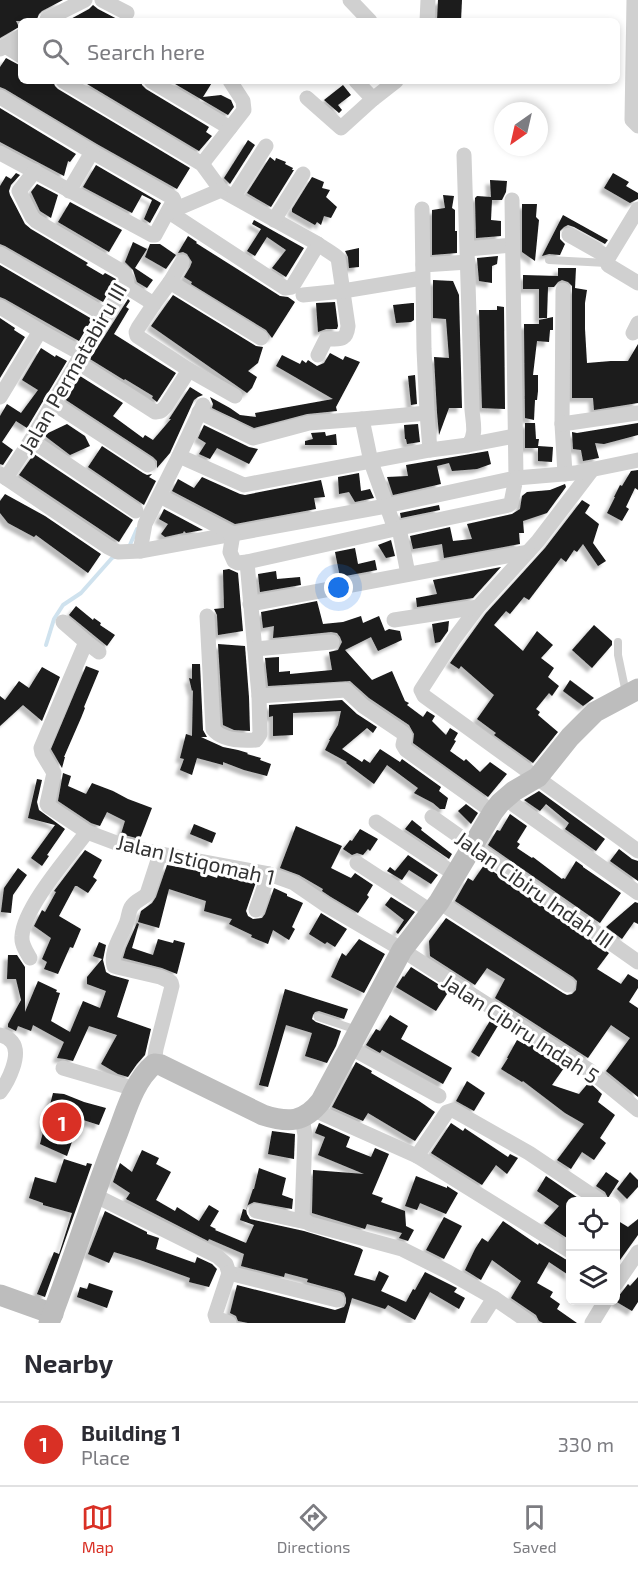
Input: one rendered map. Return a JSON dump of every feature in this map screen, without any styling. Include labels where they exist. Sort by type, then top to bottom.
[{"type":"street","points":[[51,18],[85,0]]},
{"type":"street","points":[[102,0],[127,13]]},
{"type":"street","points":[[350,0],[366,18]]},
{"type":"street","points":[[635,5],[635,84],[632,120],[638,126]]},
{"type":"street","points":[[2,48],[18,38]]},
{"type":"street","points":[[2,48],[18,55]]},
{"type":"street","points":[[68,84],[202,164],[228,193],[337,257],[348,326],[347,333],[340,339],[326,339],[318,356]]},
{"type":"street","points":[[156,84],[230,128]]},
{"type":"street","points":[[202,164],[244,110],[243,101],[232,84]]},
{"type":"street","points":[[359,84],[373,99]]},
{"type":"street","points":[[307,98],[341,128],[392,84]]},
{"type":"street","points":[[0,97],[173,198],[174,201],[155,235],[152,236],[0,153]]},
{"type":"street","points":[[169,212],[228,193],[267,146]]},
{"type":"street","points":[[69,191],[92,152]]},
{"type":"street","points":[[464,155],[474,433],[468,445]]},
{"type":"street","name":"Jalan Permatabiru III","points":[[3,476],[31,440],[105,315],[125,286],[126,278],[123,272],[32,217],[19,191],[35,171]]},
{"type":"street","points":[[274,220],[303,174]]},
{"type":"street","points":[[233,534],[230,552],[234,561],[247,562],[511,503],[516,478],[512,200]]},
{"type":"street","points":[[422,209],[429,450]]},
{"type":"street","points":[[608,260],[638,209]]},
{"type":"street","points":[[169,212],[285,288],[292,287],[318,244]]},
{"type":"street","points":[[569,235],[638,283]]},
{"type":"street","points":[[303,295],[343,291],[512,245]]},
{"type":"street","points":[[0,254],[105,315]]},
{"type":"street","points":[[182,262],[136,332],[136,336],[235,396]]},
{"type":"street","points":[[170,282],[261,338]]},
{"type":"street","points":[[125,286],[154,304]]},
{"type":"street","points":[[563,290],[562,424],[565,474]]},
{"type":"street","points":[[0,309],[40,331],[155,412],[166,406],[189,370]]},
{"type":"street","points":[[0,397],[40,331]]},
{"type":"street","points":[[53,403],[148,465]]},
{"type":"street","points":[[140,551],[145,524],[180,456],[201,408],[253,438],[309,423],[427,413]]},
{"type":"street","points":[[562,424],[638,413]]},
{"type":"street","points":[[362,419],[371,462],[386,506],[397,529],[408,574]]},
{"type":"street","points":[[180,456],[244,485],[516,436]]},
{"type":"street","points":[[31,440],[136,511]]},
{"type":"street","points":[[3,476],[108,548],[118,552],[140,551],[386,506],[516,478],[565,474],[635,463]]},
{"type":"street","points":[[592,470],[528,552],[478,607],[453,639],[421,690],[424,696],[638,851]]},
{"type":"street","points":[[160,496],[233,534]]},
{"type":"street","points":[[250,604],[528,552]]},
{"type":"street","points":[[207,616],[212,727],[222,736],[236,740],[258,739],[260,734],[259,696],[247,562]]},
{"type":"street","points":[[394,620],[478,607]]},
{"type":"street","points":[[63,622],[99,652]]},
{"type":"street","name":"Jalan Istiqomah 1","points":[[86,642],[41,748],[54,774],[47,805],[87,831],[119,844],[160,854],[269,873],[294,883],[326,905],[402,950]]},
{"type":"street","points":[[255,649],[332,642]]},
{"type":"street","points":[[259,696],[346,690],[363,706],[403,733],[405,736],[403,746],[406,750],[499,805],[638,893]]},
{"type":"street","points":[[154,1064],[161,1065],[263,1115],[291,1120],[308,1114],[321,1101],[402,950],[435,907],[499,805],[514,791],[538,777],[570,737],[596,712],[632,692]]},
{"type":"street","name":"Jalan Cibiru Indah III","points":[[432,817],[638,962]]},
{"type":"street","points":[[376,822],[456,875]]},
{"type":"street","points":[[30,958],[22,944],[21,937],[32,906],[87,831]]},
{"type":"street","points":[[0,1295],[51,1319],[94,1195],[135,1089],[154,1064],[171,982],[160,977],[114,966],[113,962],[118,941],[133,904],[147,894],[160,854]]},
{"type":"street","points":[[357,863],[568,985]]},
{"type":"street","points":[[256,910],[269,873]]},
{"type":"street","name":"Jalan Cibiru Indah 5","points":[[402,950],[589,1070],[638,1110]]},
{"type":"street","points":[[0,1035],[12,1041],[15,1047],[10,1075],[0,1092]]},
{"type":"street","points":[[354,1039],[439,1096]]},
{"type":"street","points":[[63,1068],[135,1089]]},
{"type":"street","points":[[417,1156],[447,1112],[456,1111],[529,1153],[595,1197]]},
{"type":"street","points":[[308,1114],[417,1156],[566,1249]]},
{"type":"street","points":[[306,1222],[302,1215],[305,1134],[308,1114]]},
{"type":"street","points":[[94,1195],[218,1256],[226,1264],[229,1273],[215,1315],[216,1318],[229,1323]]},
{"type":"street","points":[[256,1211],[306,1222],[402,1250],[494,1298],[530,1323]]},
{"type":"street","points":[[620,1277],[638,1252]]},
{"type":"street","points":[[229,1273],[337,1300]]},
{"type":"street","points":[[478,1323],[494,1298]]},
{"type":"street","points":[[592,1323],[603,1305]]},
{"type":"lane","points":[[549,260],[608,260]]},
{"type":"lane","points":[[618,642],[618,655],[632,692]]},
{"type":"lane","points":[[318,1017],[354,1039]]},
{"type":"building","points":[[0,0],[63,0],[42,11],[37,18],[18,18],[16,21],[18,28],[0,38]]},
{"type":"building","points":[[438,0],[462,0],[461,18],[437,18]]},
{"type":"building","points":[[93,5],[115,18],[72,18]]},
{"type":"building","points":[[6,58],[18,64],[18,84],[54,84],[58,89],[190,168],[177,189],[0,87],[0,67]]},
{"type":"building","points":[[87,84],[142,84],[146,89],[209,127],[206,132],[212,136],[199,151]]},
{"type":"building","points":[[175,84],[211,84],[203,97],[221,95],[231,100],[234,107],[228,115]]},
{"type":"building","points":[[343,85],[351,95],[338,105],[342,110],[339,113],[324,100]]},
{"type":"building","points":[[0,108],[76,154],[70,162],[68,161],[64,176],[0,142]]},
{"type":"building","points":[[248,140],[255,145],[230,184],[224,178]]},
{"type":"building","points":[[270,157],[275,161],[276,158],[286,162],[285,164],[294,170],[271,207],[247,193]]},
{"type":"building","points":[[96,165],[161,203],[150,223],[144,219],[152,200],[142,195],[132,213],[83,187]]},
{"type":"building","points":[[16,173],[20,175],[9,191],[25,224],[88,263],[86,265],[103,275],[105,273],[116,279],[103,302],[0,244],[0,186],[6,176],[11,179]]},
{"type":"building","points":[[613,173],[629,182],[626,186],[638,193],[638,199],[630,203],[604,188]]},
{"type":"building","points":[[312,177],[324,182],[322,188],[330,190],[326,197],[337,207],[331,218],[324,216],[321,225],[317,222],[315,225],[292,212]]},
{"type":"building","points":[[490,180],[507,181],[506,192],[502,200],[492,200],[491,220],[501,221],[501,236],[476,238],[475,198],[477,196],[491,197]]},
{"type":"building","points":[[37,184],[58,195],[51,218],[40,211],[31,192]]},
{"type":"building","points":[[443,195],[454,196],[452,208],[455,210],[457,253],[432,255],[432,210],[445,208]]},
{"type":"building","points":[[70,202],[122,230],[109,252],[58,222]]},
{"type":"building","points":[[522,204],[537,204],[536,217],[539,220],[535,261],[522,252]]},
{"type":"building","points":[[563,215],[608,240],[605,244],[568,225],[560,231],[560,239],[565,244],[560,255],[542,256]]},
{"type":"building","points":[[254,220],[304,248],[286,277],[272,268],[286,250],[267,237],[255,256],[247,251],[261,229],[252,224]]},
{"type":"building","points":[[188,236],[280,296],[288,297],[295,302],[272,338],[266,330],[191,284],[192,282],[184,277],[192,262],[187,254],[178,253]]},
{"type":"building","points":[[133,242],[147,249],[135,268],[153,280],[147,288],[137,282],[133,270],[125,262]]},
{"type":"building","points":[[150,244],[160,244],[176,255],[166,269],[145,257]]},
{"type":"building","points":[[359,248],[359,267],[349,268],[345,251]]},
{"type":"building","points":[[498,256],[497,264],[492,266],[492,283],[479,281],[477,258]]},
{"type":"building","points":[[0,265],[92,319],[79,341],[0,297]]},
{"type":"building","points":[[558,268],[576,268],[575,288],[587,290],[585,329],[587,363],[628,361],[638,344],[638,403],[594,410],[593,398],[572,398],[572,286],[562,280],[554,287],[548,287],[547,318],[539,318],[539,289],[523,289],[523,275],[558,276]]},
{"type":"building","points":[[433,280],[453,281],[459,295],[462,408],[449,408],[439,435],[434,357],[449,358],[446,319],[433,318]]},
{"type":"building","points":[[173,295],[256,346],[263,347],[258,363],[248,371],[257,377],[247,393],[151,326]]},
{"type":"building","points":[[128,299],[130,301],[126,307],[129,309],[114,334],[176,373],[157,402],[152,398],[153,396],[90,359]]},
{"type":"building","points":[[335,302],[337,329],[318,332],[316,303]]},
{"type":"building","points":[[414,303],[414,320],[396,323],[393,305]]},
{"type":"building","points":[[497,306],[504,307],[505,409],[482,408],[479,310],[497,310]]},
{"type":"building","points":[[553,317],[553,330],[550,330],[549,342],[537,341],[533,375],[538,375],[538,391],[534,420],[525,418],[524,324],[539,324],[539,320]]},
{"type":"building","points":[[0,318],[25,337],[0,378]]},
{"type":"building","points":[[41,348],[67,361],[27,428],[16,421],[2,442],[13,450],[3,465],[0,464],[0,416],[7,404],[21,413],[38,390],[22,380]]},
{"type":"building","points":[[330,353],[343,360],[345,356],[360,362],[336,407],[337,411],[307,414],[254,428],[212,408],[210,397],[240,415],[256,417],[255,413],[333,399],[276,366],[282,355],[300,364],[302,360],[306,363],[308,360],[317,366],[324,363]]},
{"type":"building","points":[[415,375],[417,404],[411,405],[408,376]]},
{"type":"building","points":[[80,376],[123,403],[113,416],[143,438],[145,435],[153,440],[171,419],[169,419],[190,387],[203,395],[194,400],[170,453],[157,468],[157,461],[153,457],[66,400]]},
{"type":"building","points":[[525,423],[535,423],[536,439],[539,439],[538,446],[553,447],[552,462],[538,461],[538,448],[525,448]]},
{"type":"building","points":[[638,423],[638,435],[604,444],[595,443],[599,458],[583,461],[581,450],[573,449],[572,432]]},
{"type":"building","points":[[67,424],[85,436],[90,446],[70,455],[45,436]]},
{"type":"building","points":[[418,424],[420,442],[407,444],[404,425]]},
{"type":"building","points":[[204,425],[249,447],[258,449],[249,464],[217,448],[210,459],[199,454],[206,443],[198,438]]},
{"type":"building","points":[[325,432],[326,436],[336,434],[337,445],[305,445],[305,441],[313,439],[311,433]]},
{"type":"building","points":[[102,446],[143,473],[152,474],[149,477],[156,481],[144,505],[88,467]]},
{"type":"building","points":[[488,451],[491,464],[477,469],[452,471],[449,463],[437,466],[441,484],[393,495],[387,477],[408,476],[406,465]]},
{"type":"building","points":[[34,454],[133,520],[119,542],[19,475]]},
{"type":"building","points":[[638,470],[638,490],[635,488],[626,507],[629,509],[622,521],[607,513],[620,485],[622,486],[631,471]]},
{"type":"building","points":[[359,473],[361,491],[370,489],[374,498],[355,502],[349,492],[339,494],[338,477]]},
{"type":"building","points":[[202,477],[245,495],[321,480],[325,497],[314,498],[316,509],[235,524],[172,491],[178,479],[194,488]]},
{"type":"building","points":[[565,484],[566,487],[547,513],[523,521],[524,533],[519,533],[520,544],[444,558],[442,544],[413,549],[410,536],[450,527],[453,541],[472,539],[467,524],[512,514],[520,509],[522,496],[527,492],[550,490]]},
{"type":"building","points":[[5,494],[45,516],[101,554],[88,573],[36,535],[34,537],[8,523],[0,513],[0,501]]},
{"type":"building","points":[[582,500],[590,505],[585,513],[599,524],[593,543],[606,561],[598,566],[583,544],[577,552],[574,550],[566,562],[561,558],[529,600],[524,597],[510,614],[506,611],[494,625],[523,651],[537,631],[553,645],[541,658],[554,668],[548,677],[559,686],[552,696],[549,693],[536,709],[540,712],[538,715],[558,732],[533,763],[494,735],[496,733],[477,719],[494,695],[461,666],[459,669],[450,663],[486,613],[545,548]]},
{"type":"building","points":[[439,505],[440,510],[401,518],[400,513]]},
{"type":"building","points":[[164,509],[203,530],[186,533],[184,531],[165,537],[161,534],[168,524],[159,519]]},
{"type":"building","points":[[391,540],[395,556],[386,558],[378,545]]},
{"type":"building","points":[[355,548],[358,564],[375,560],[377,570],[340,577],[335,552]]},
{"type":"building","points":[[501,567],[473,598],[417,607],[416,598],[437,594],[433,580]]},
{"type":"building","points":[[229,569],[238,573],[243,631],[218,635],[217,615],[214,609],[224,608],[223,570]]},
{"type":"building","points":[[276,571],[277,579],[300,577],[301,585],[260,592],[258,574]]},
{"type":"building","points":[[317,601],[323,624],[343,622],[361,616],[363,623],[379,616],[385,631],[389,629],[400,631],[402,640],[378,651],[371,637],[345,650],[372,680],[392,671],[405,701],[409,703],[407,705],[423,717],[427,711],[435,716],[432,721],[446,735],[450,728],[458,733],[450,751],[464,761],[466,759],[480,772],[490,762],[507,774],[488,797],[413,743],[414,734],[409,725],[369,698],[350,681],[268,686],[265,658],[279,657],[279,672],[290,671],[290,674],[332,670],[329,652],[338,650],[342,642],[337,633],[273,638],[274,626],[263,628],[261,612]]},
{"type":"building","points":[[76,606],[115,635],[107,646],[69,615]]},
{"type":"building","points":[[449,621],[448,631],[440,642],[435,643],[432,624]]},
{"type":"building","points":[[594,625],[612,641],[612,645],[592,668],[572,650]]},
{"type":"building","points":[[218,644],[245,646],[250,731],[234,730],[223,725]]},
{"type":"building","points":[[192,664],[200,664],[203,730],[207,737],[201,737],[223,747],[261,758],[260,760],[271,764],[267,776],[223,762],[223,765],[197,758],[192,775],[180,770],[184,759],[180,758],[186,734],[192,736],[193,690],[189,678],[192,679]]},
{"type":"building","points":[[86,666],[99,671],[64,757],[62,768],[51,749]]},
{"type":"building","points":[[42,667],[60,677],[42,721],[23,705],[0,726],[0,696],[5,700],[19,681],[29,688]]},
{"type":"building","points":[[570,680],[594,698],[583,706],[563,691]]},
{"type":"building","points":[[342,700],[357,714],[377,727],[373,733],[367,728],[342,749],[362,762],[364,759],[370,763],[380,749],[400,762],[402,759],[441,787],[439,791],[448,798],[445,809],[440,809],[414,793],[418,788],[387,765],[374,784],[347,762],[325,750],[338,725],[341,711],[293,713],[293,735],[273,736],[273,716],[269,717],[269,705]]},
{"type":"building","points":[[63,773],[71,776],[68,786],[86,794],[92,783],[152,808],[140,839],[121,834],[125,821],[107,812],[100,826],[91,823],[58,801]]},
{"type":"building","points":[[37,779],[42,780],[37,802],[39,810],[65,829],[42,866],[31,858],[55,825],[28,818]]},
{"type":"building","points":[[539,791],[605,839],[596,851],[565,829],[569,823],[546,804],[540,811],[524,800]]},
{"type":"building","points":[[466,804],[478,813],[471,824],[458,811]]},
{"type":"building","points":[[510,814],[527,826],[517,842],[520,844],[517,848],[562,879],[565,879],[576,861],[621,893],[600,923],[488,845]]},
{"type":"building","points":[[412,820],[452,854],[449,859],[405,829]]},
{"type":"building","points":[[194,824],[216,833],[212,843],[190,834]]},
{"type":"building","points":[[296,826],[342,846],[331,868],[351,878],[355,873],[373,885],[367,895],[369,897],[358,913],[299,875],[280,868]]},
{"type":"building","points":[[360,829],[378,839],[370,851],[368,849],[363,855],[357,853],[352,855],[343,849]]},
{"type":"building","points":[[619,849],[638,861],[638,881],[610,861]]},
{"type":"building","points":[[85,850],[102,860],[93,877],[97,880],[88,893],[75,886],[59,916],[81,929],[58,974],[44,969],[47,962],[42,959],[51,938],[34,926],[42,910],[45,912],[56,892],[54,891]]},
{"type":"building","points":[[408,855],[438,875],[431,884],[409,870],[402,880],[387,871],[390,867],[395,871]]},
{"type":"building","points":[[167,865],[194,870],[217,878],[218,875],[256,882],[246,911],[253,919],[262,918],[265,914],[274,888],[303,903],[289,940],[273,930],[268,944],[251,937],[252,935],[229,924],[232,919],[204,911],[206,901],[169,889],[159,928],[138,922],[141,911],[156,897]]},
{"type":"building","points":[[484,865],[609,953],[597,969],[621,984],[628,974],[638,980],[638,988],[629,1002],[638,1008],[638,1097],[606,1071],[630,1038],[611,1025],[588,1058],[495,998],[505,979],[487,968],[475,985],[430,956],[429,941],[446,918],[563,993],[572,994],[576,990],[577,981],[573,977],[455,901],[468,878],[473,881]]},
{"type":"building","points":[[18,868],[27,875],[13,895],[11,913],[1,912],[4,888]]},
{"type":"building","points":[[391,897],[415,912],[398,934],[396,932],[404,920],[385,905]]},
{"type":"building","points":[[635,902],[638,903],[638,924],[634,922],[622,939],[606,927]]},
{"type":"building","points":[[321,913],[347,929],[335,947],[309,934]]},
{"type":"building","points":[[137,923],[139,924],[132,948],[153,955],[158,939],[185,943],[177,974],[123,958]]},
{"type":"building","points":[[359,939],[385,954],[364,993],[331,977],[342,953],[346,956]]},
{"type":"building","points":[[99,942],[106,945],[103,960],[106,972],[129,980],[117,1017],[151,1029],[145,1055],[128,1077],[101,1064],[117,1035],[89,1026],[73,1061],[57,1058],[64,1042],[33,1025],[31,1031],[18,1026],[16,1031],[8,1027],[21,1000],[16,979],[7,979],[8,955],[17,955],[25,967],[25,1012],[38,981],[60,993],[51,1021],[70,1032],[83,1001],[100,1008],[106,991],[87,984],[87,977],[102,959],[93,956]]},
{"type":"building","points":[[411,967],[449,991],[436,1011],[396,987]]},
{"type":"building","points":[[285,989],[348,1009],[344,1019],[319,1011],[313,1015],[312,1019],[316,1022],[341,1031],[327,1063],[305,1056],[312,1033],[286,1025],[268,1087],[259,1085]]},
{"type":"building","points":[[390,1015],[408,1026],[401,1039],[452,1068],[443,1084],[382,1050],[380,1053],[366,1045],[376,1029],[380,1031]]},
{"type":"building","points":[[491,1019],[499,1024],[479,1057],[471,1052]]},
{"type":"building","points":[[517,1040],[524,1044],[526,1041],[562,1064],[564,1068],[552,1085],[579,1094],[589,1082],[602,1094],[598,1102],[615,1115],[600,1138],[606,1143],[594,1160],[582,1152],[571,1169],[557,1160],[584,1124],[565,1113],[523,1081],[501,1069]]},
{"type":"building","points":[[356,1062],[435,1112],[415,1141],[368,1113],[363,1121],[332,1107]]},
{"type":"building","points":[[467,1081],[485,1093],[474,1111],[456,1101]]},
{"type":"building","points":[[53,1093],[64,1094],[106,1108],[99,1125],[80,1119],[67,1156],[40,1144]]},
{"type":"building","points":[[319,1123],[350,1137],[346,1147],[371,1157],[375,1148],[389,1154],[372,1194],[383,1198],[381,1202],[405,1211],[406,1226],[414,1230],[408,1241],[399,1238],[402,1233],[367,1224],[365,1229],[312,1213],[313,1170],[364,1174],[318,1155],[325,1137],[315,1133]]},
{"type":"building","points":[[451,1123],[463,1131],[465,1128],[508,1157],[510,1154],[518,1158],[507,1174],[496,1165],[482,1185],[431,1153]]},
{"type":"building","points":[[272,1131],[295,1134],[294,1159],[268,1154]]},
{"type":"building","points":[[142,1150],[159,1158],[156,1164],[171,1172],[156,1200],[175,1211],[177,1207],[199,1221],[209,1205],[219,1211],[210,1226],[215,1230],[246,1243],[254,1225],[240,1220],[243,1209],[246,1210],[250,1219],[304,1231],[360,1248],[363,1250],[354,1275],[375,1281],[379,1271],[389,1276],[381,1291],[406,1302],[425,1272],[457,1288],[454,1292],[465,1298],[459,1309],[430,1292],[415,1320],[388,1305],[385,1309],[352,1298],[345,1323],[248,1323],[238,1321],[236,1316],[230,1313],[237,1285],[335,1310],[344,1307],[346,1298],[340,1291],[307,1282],[308,1279],[285,1273],[284,1277],[241,1266],[244,1254],[209,1239],[208,1241],[126,1199],[130,1193],[113,1182],[120,1163],[132,1172]]},
{"type":"building","points":[[64,1159],[86,1166],[87,1163],[92,1164],[45,1297],[37,1294],[54,1252],[59,1254],[72,1213],[43,1205],[29,1198],[35,1177],[56,1183]]},
{"type":"building","points":[[259,1168],[286,1178],[282,1195],[293,1199],[292,1209],[254,1202],[247,1207]]},
{"type":"building","points":[[606,1172],[619,1181],[609,1197],[596,1186]]},
{"type":"building","points":[[630,1172],[638,1180],[638,1187],[627,1199],[617,1189]]},
{"type":"building","points":[[416,1176],[447,1188],[447,1186],[458,1193],[446,1214],[420,1203],[417,1210],[405,1206]]},
{"type":"building","points":[[546,1176],[577,1197],[566,1197],[566,1237],[544,1223],[559,1206],[537,1191]]},
{"type":"building","points":[[105,1211],[159,1238],[156,1249],[195,1263],[197,1257],[212,1264],[217,1269],[209,1287],[189,1282],[190,1278],[114,1252],[109,1263],[88,1254]]},
{"type":"building","points":[[444,1217],[462,1226],[444,1259],[426,1250]]},
{"type":"building","points":[[638,1219],[638,1235],[620,1260],[620,1222],[628,1227]]},
{"type":"building","points":[[503,1221],[538,1245],[539,1243],[566,1259],[566,1273],[549,1262],[537,1283],[553,1292],[550,1297],[560,1304],[557,1309],[577,1323],[539,1321],[536,1315],[511,1298],[521,1281],[492,1260],[481,1280],[465,1270],[482,1238],[488,1242]]},
{"type":"building","points":[[638,1277],[638,1302],[632,1311],[620,1304],[620,1294],[628,1284],[630,1286]]},
{"type":"building","points":[[89,1283],[113,1291],[107,1308],[77,1297],[80,1287],[87,1289]]},
{"type":"waterway","points":[[129,547],[137,529]]},
{"type":"waterway","points":[[46,645],[54,619],[63,605],[81,593],[112,558],[117,556]]},
{"type":"place","name":"Building 1","points":[[62,1122]]}]
